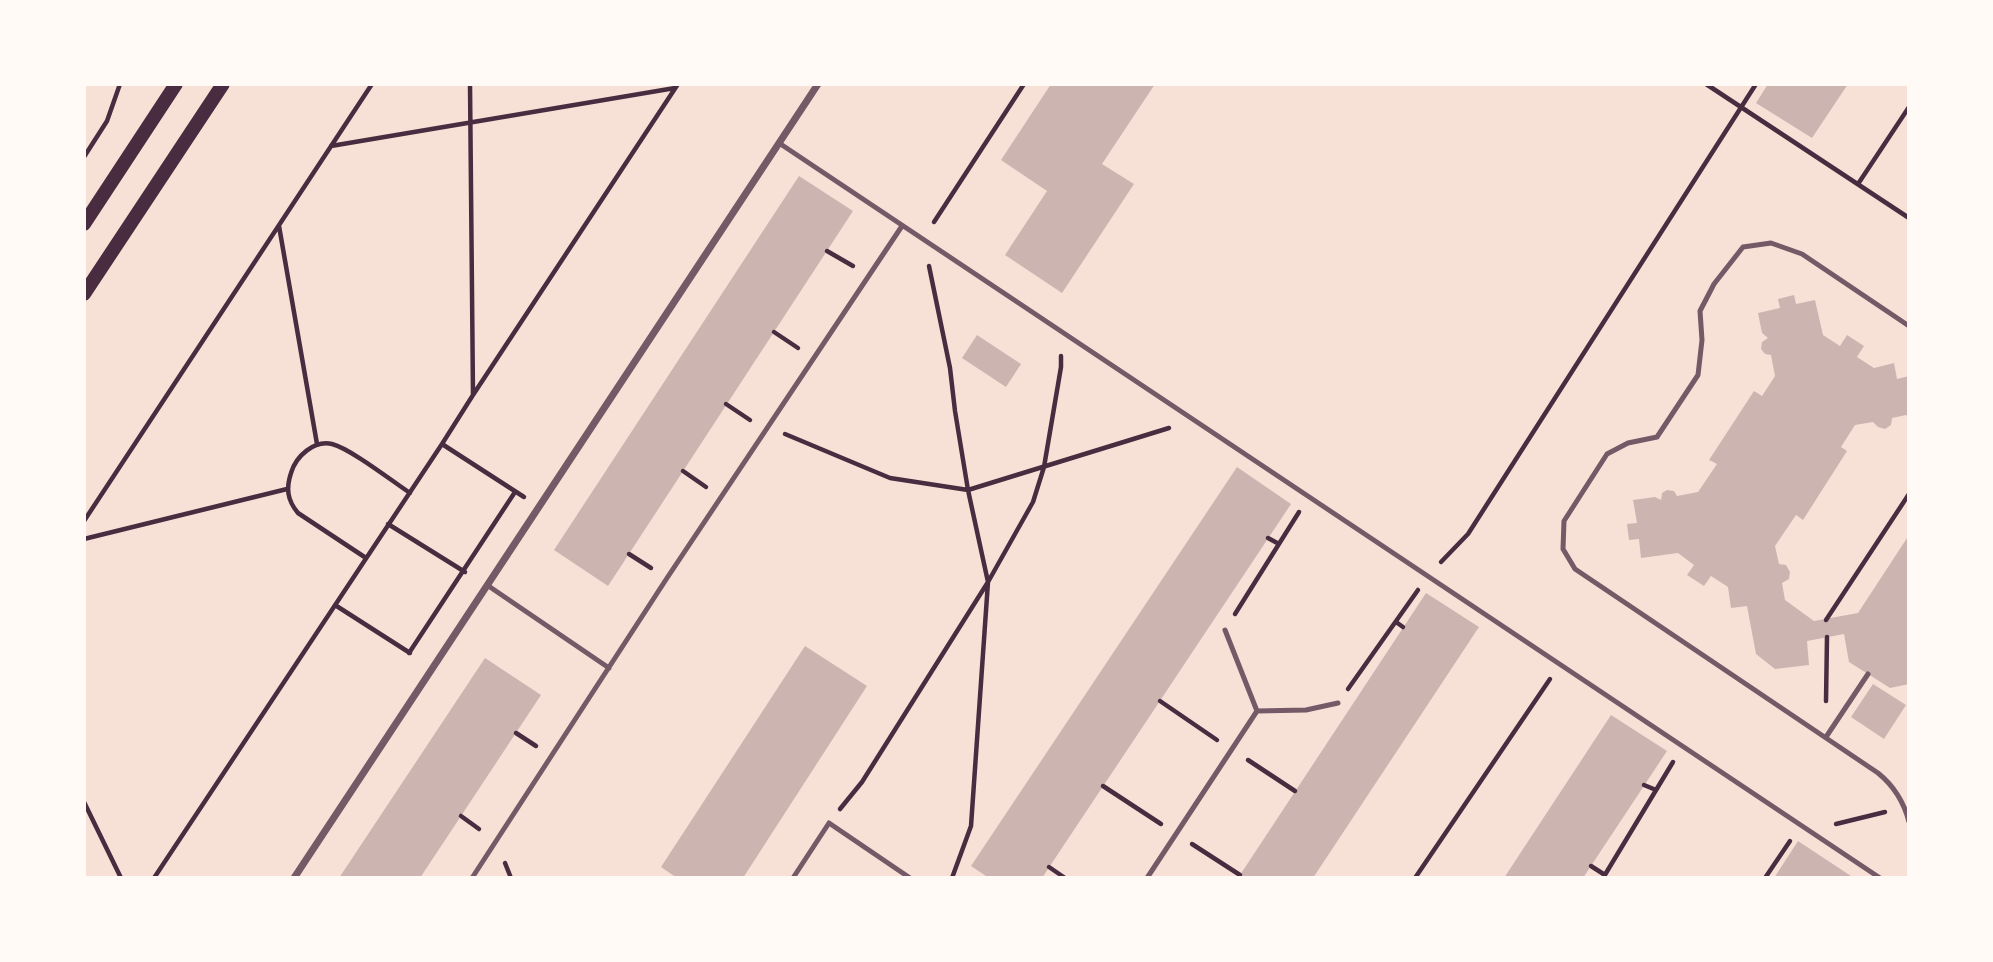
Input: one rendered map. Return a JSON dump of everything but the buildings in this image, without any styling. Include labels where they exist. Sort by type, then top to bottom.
[{"type":"main road","points":[[84,224],[176,84]]},
{"type":"main road","points":[[84,294],[223,84]]},
{"type":"street","points":[[294,878],[818,84]]},
{"type":"lane","points":[[779,143],[1880,878]]},
{"type":"lane","points":[[472,878],[902,226]]},
{"type":"lane","points":[[1909,326],[1802,254],[1771,243],[1743,247],[1714,284],[1700,311],[1702,340],[1698,375],[1657,437],[1628,443],[1607,454],[1564,521],[1563,549],[1575,569],[1884,778],[1905,807],[1909,822]]},
{"type":"lane","points":[[486,585],[610,668]]},
{"type":"lane","points":[[1225,630],[1257,711]]},
{"type":"lane","points":[[1826,737],[1868,674]]},
{"type":"lane","points":[[1257,711],[1306,710],[1338,703]]},
{"type":"lane","points":[[1147,878],[1257,711]]},
{"type":"lane","points":[[793,878],[829,823],[911,878]]},
{"type":"path","points":[[84,158],[107,121],[120,84]]},
{"type":"path","points":[[84,521],[372,84]]},
{"type":"path","points":[[470,84],[473,395]]},
{"type":"path","points":[[952,878],[971,826],[988,582],[968,490],[950,368],[923,240],[1024,84]]},
{"type":"path","points":[[1706,84],[1909,218]]},
{"type":"path","points":[[1338,703],[1427,576],[1468,534],[1756,84]]},
{"type":"path","points":[[331,146],[677,86]]},
{"type":"path","points":[[154,878],[677,86]]},
{"type":"path","points":[[1858,184],[1909,107]]},
{"type":"path","points":[[278,225],[317,444]]},
{"type":"path","points":[[827,251],[868,276]]},
{"type":"path","points":[[829,823],[862,782],[988,582],[1033,502],[1044,467],[1061,368],[1059,330]]},
{"type":"path","points":[[774,332],[813,359]]},
{"type":"path","points":[[726,404],[767,428],[890,478],[968,490],[1194,420]]},
{"type":"path","points":[[366,558],[298,513],[291,505],[287,489],[292,469],[303,453],[317,444],[331,444],[346,450],[410,493]]},
{"type":"path","points":[[442,444],[538,506]]},
{"type":"path","points":[[84,539],[287,489]]},
{"type":"path","points":[[409,653],[515,492]]},
{"type":"path","points":[[1826,620],[1909,494]]},
{"type":"path","points":[[1225,630],[1309,497]]},
{"type":"path","points":[[388,524],[486,585]]},
{"type":"path","points":[[1268,538],[1279,544]]},
{"type":"path","points":[[335,604],[432,667]]},
{"type":"path","points":[[1396,622],[1403,627]]},
{"type":"path","points":[[1826,737],[1827,637]]},
{"type":"path","points":[[1415,878],[1560,664]]},
{"type":"path","points":[[1591,866],[1604,876],[1683,747]]},
{"type":"path","points":[[1644,785],[1656,790]]},
{"type":"path","points":[[84,802],[121,878]]},
{"type":"path","points":[[1809,831],[1905,807]]},
{"type":"path","points":[[1765,878],[1800,825]]},
{"type":"path","points":[[1049,867],[1065,878]]},
{"type":"path","points":[[1771,869],[1777,873]]}]
